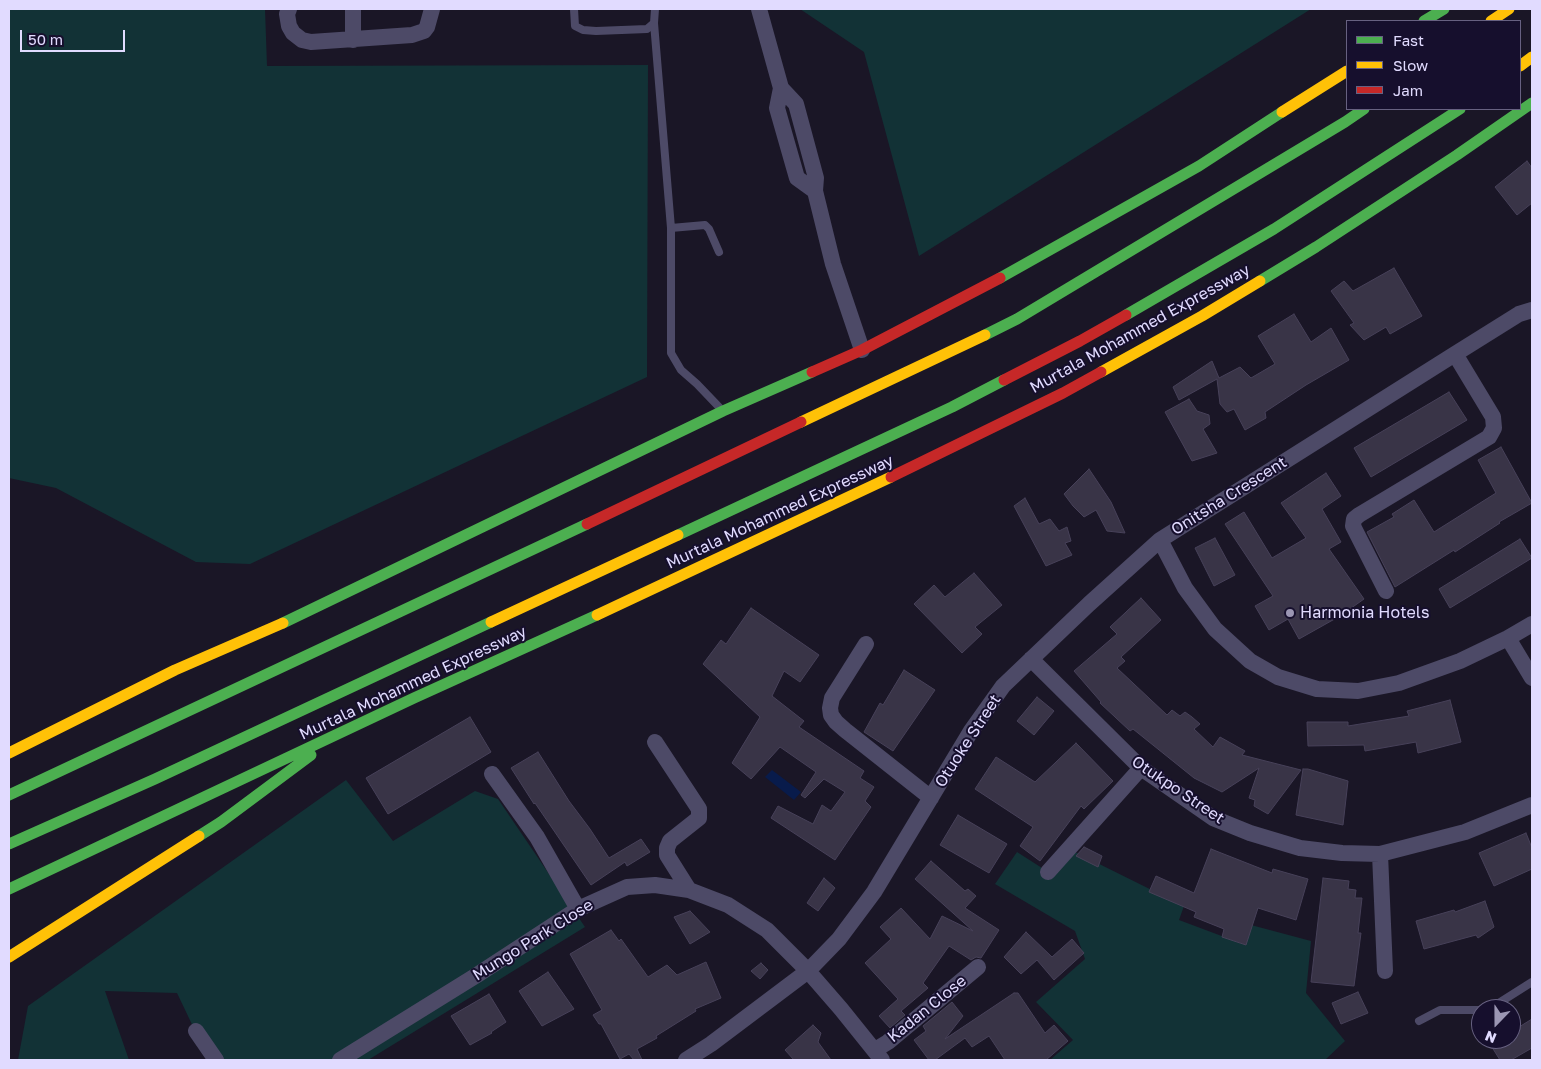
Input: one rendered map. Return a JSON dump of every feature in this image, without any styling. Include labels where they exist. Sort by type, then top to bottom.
[{"type":"main road","points":[[1426,20],[1444,9]]},
{"type":"main road","points":[[1492,20],[1509,9]]},
{"type":"main road","points":[[1521,65],[1532,57]]},
{"type":"main road","points":[[9,753],[175,670],[303,614],[723,411],[862,350],[997,279],[1199,166],[1346,72]]},
{"type":"main road","name":"Murtala Mohammed Expressway","points":[[9,889],[335,737],[414,698],[592,618],[911,468],[1064,392],[1202,316],[1316,247],[1457,155],[1532,103]]},
{"type":"main road","points":[[9,795],[478,577],[1017,319],[1346,122],[1363,110]]},
{"type":"main road","name":"Murtala Mohammed Expressway","points":[[9,844],[838,462],[952,407],[1080,341],[1274,229],[1458,110]]},
{"type":"main road","points":[[1300,136],[1346,122]]},
{"type":"main road","points":[[1199,166],[1236,155]]},
{"type":"main road","points":[[1250,258],[1274,229]]},
{"type":"main road","points":[[1202,316],[1226,287]]},
{"type":"main road","points":[[9,957],[221,822],[335,737]]},
{"type":"main road","points":[[194,789],[251,776]]},
{"type":"main road","points":[[71,817],[128,804]]},
{"type":"street","points":[[289,9],[287,14],[289,26],[293,33],[302,40],[311,42],[412,35],[424,31],[430,21],[432,9]]},
{"type":"street","points":[[353,40],[354,9]]},
{"type":"street","points":[[759,9],[781,88],[777,108],[797,178],[815,191],[833,264],[862,350]]},
{"type":"street","name":"Onitsha Crescent","points":[[1532,310],[1519,314],[1160,540],[1185,588],[1215,629],[1250,661],[1278,677],[1317,689],[1358,692],[1399,683],[1460,661],[1532,624]]},
{"type":"street","points":[[1386,591],[1353,526],[1354,519],[1489,437],[1494,428],[1493,417],[1455,354]]},
{"type":"street","name":"Otuoke Street","points":[[686,1060],[711,1044],[808,971],[840,939],[874,892],[971,731],[1004,686],[1160,540]]},
{"type":"street","points":[[1508,638],[1532,678]]},
{"type":"street","points":[[866,644],[832,698],[831,714],[844,730],[931,798]]},
{"type":"street","name":"Otukpo Street","points":[[1031,659],[1141,768],[1213,818],[1250,833],[1300,848],[1342,854],[1380,854],[1465,832],[1532,805]]},
{"type":"street","points":[[655,742],[699,809],[699,818],[670,841],[667,848],[667,855],[689,890]]},
{"type":"street","points":[[1048,872],[1141,768]]},
{"type":"street","points":[[492,774],[537,837],[578,909]]},
{"type":"street","points":[[1380,854],[1385,971]]},
{"type":"street","name":"Mungo Park Close","points":[[340,1060],[478,975],[578,909],[627,887],[655,885],[689,890],[728,904],[767,930],[808,971],[878,1055]]},
{"type":"street","name":"Kadan Close","points":[[878,1055],[888,1042],[978,967]]},
{"type":"street","points":[[196,1031],[216,1060]]},
{"type":"lane","points":[[574,9],[575,26],[583,30],[596,32],[647,29],[654,23]]},
{"type":"lane","points":[[655,9],[654,23],[671,228],[672,353],[681,370],[723,411]]},
{"type":"lane","points":[[671,228],[705,226],[709,229],[719,252]]},
{"type":"lane","points":[[1505,999],[1532,982]]},
{"type":"lane","points":[[1419,1021],[1440,1010],[1471,1010]]},
{"type":"green space","points":[[9,9],[265,9],[267,66],[648,65],[647,377],[250,564],[196,562],[56,488],[9,478]]},
{"type":"green space","points":[[800,9],[1311,9],[919,256],[864,52]]},
{"type":"green space","points":[[346,780],[393,841],[475,791],[498,799],[585,927],[368,1060],[209,1060],[177,993],[105,991],[129,1060],[18,1060],[28,1006]]},
{"type":"green space","points":[[1071,850],[1184,906],[1179,920],[1243,944],[1251,925],[1311,941],[1306,993],[1345,1041],[1325,1060],[1050,1060],[1073,1040],[1036,1002],[1085,959],[1075,931],[995,884],[1017,852],[1042,868]]},
{"type":"water","points":[[772,770],[801,792],[794,800],[765,777]]},
{"type":"building","points":[[1527,161],[1532,168],[1532,203],[1517,215],[1495,187]]},
{"type":"building","points":[[1394,268],[1422,316],[1390,334],[1386,327],[1364,340],[1350,325],[1354,323],[1331,291],[1344,281],[1353,291]]},
{"type":"building","points":[[1294,314],[1311,342],[1331,328],[1349,360],[1265,412],[1266,418],[1245,430],[1234,409],[1227,412],[1220,404],[1217,379],[1179,400],[1173,387],[1212,361],[1219,378],[1240,367],[1251,378],[1275,364],[1258,336]]},
{"type":"building","points":[[1449,392],[1467,420],[1371,477],[1354,448]]},
{"type":"building","points":[[1189,399],[1197,411],[1209,415],[1210,424],[1203,429],[1217,453],[1192,461],[1165,412]]},
{"type":"building","points":[[1501,447],[1532,503],[1499,522],[1455,552],[1454,550],[1395,587],[1367,532],[1394,517],[1392,514],[1414,500],[1434,532],[1496,493],[1478,460]]},
{"type":"building","points":[[1089,469],[1111,502],[1125,533],[1107,531],[1096,510],[1084,517],[1064,494]]},
{"type":"building","points":[[1326,473],[1341,496],[1322,509],[1341,542],[1329,549],[1364,599],[1340,616],[1299,639],[1288,619],[1269,630],[1255,606],[1273,596],[1225,524],[1244,512],[1272,558],[1306,538],[1281,503]]},
{"type":"building","points":[[1025,498],[1039,524],[1050,519],[1059,531],[1067,527],[1071,541],[1065,543],[1072,555],[1046,566],[1014,506]]},
{"type":"building","points":[[1215,538],[1235,575],[1214,586],[1195,548]]},
{"type":"building","points":[[1520,539],[1532,558],[1450,608],[1439,589]]},
{"type":"building","points":[[974,573],[1002,605],[975,627],[982,634],[962,653],[914,604],[934,585],[945,597]]},
{"type":"building","points":[[1141,598],[1161,620],[1121,657],[1125,661],[1117,668],[1167,715],[1172,710],[1180,716],[1185,712],[1192,717],[1200,724],[1194,729],[1213,747],[1220,737],[1245,751],[1242,755],[1301,770],[1268,814],[1254,806],[1255,800],[1249,798],[1259,768],[1222,792],[1194,778],[1133,729],[1130,731],[1100,703],[1074,671],[1117,634],[1110,627]]},
{"type":"building","points":[[751,608],[819,655],[800,682],[784,671],[772,696],[804,721],[799,727],[864,771],[860,778],[874,787],[865,801],[871,807],[835,860],[771,818],[778,806],[813,824],[822,805],[831,811],[845,792],[824,779],[805,798],[801,795],[816,772],[780,747],[751,779],[732,763],[760,717],[703,664],[721,640],[726,644]]},
{"type":"building","points":[[904,670],[935,690],[893,751],[864,732],[880,703],[883,705]]},
{"type":"building","points":[[1037,697],[1054,711],[1034,735],[1017,721]]},
{"type":"building","points":[[1450,700],[1461,742],[1418,753],[1416,742],[1365,751],[1364,745],[1308,746],[1307,722],[1348,722],[1348,726],[1409,716],[1407,711]]},
{"type":"building","points":[[470,717],[491,752],[388,814],[366,778]]},
{"type":"building","points":[[1076,743],[1113,781],[1084,809],[1081,806],[1040,861],[1020,846],[1033,827],[975,789],[996,757],[1035,782]]},
{"type":"building","points":[[538,752],[569,801],[609,858],[641,839],[650,852],[627,866],[625,862],[591,885],[511,768]]},
{"type":"building","points":[[1303,769],[1348,781],[1343,825],[1296,815]]},
{"type":"building","points":[[958,815],[1007,844],[989,873],[940,845]]},
{"type":"building","points":[[1526,833],[1532,848],[1532,869],[1494,886],[1479,853]]},
{"type":"building","points":[[1084,847],[1102,856],[1098,867],[1076,856]]},
{"type":"building","points":[[1211,849],[1272,873],[1273,869],[1308,879],[1296,920],[1258,908],[1246,945],[1222,937],[1224,929],[1194,917],[1196,912],[1149,892],[1156,876],[1194,893]]},
{"type":"building","points":[[931,861],[965,891],[968,889],[976,896],[965,908],[999,930],[981,958],[976,957],[971,960],[949,946],[923,983],[928,988],[901,1011],[905,1015],[890,1028],[879,1016],[898,999],[865,963],[891,939],[880,927],[901,908],[930,939],[942,916],[973,931],[915,879]]},
{"type":"building","points":[[824,878],[835,888],[818,911],[807,903]]},
{"type":"building","points":[[1323,878],[1349,881],[1348,889],[1356,890],[1355,898],[1362,898],[1358,933],[1361,933],[1354,986],[1311,982]]},
{"type":"building","points":[[1485,901],[1494,927],[1478,938],[1476,935],[1424,949],[1416,921],[1454,910],[1455,912]]},
{"type":"building","points":[[690,911],[710,932],[690,944],[674,917]]},
{"type":"building","points":[[611,930],[619,941],[621,939],[648,977],[667,965],[677,975],[706,962],[721,998],[695,1009],[696,1011],[656,1036],[657,1038],[637,1049],[642,1060],[634,1060],[629,1054],[620,1059],[601,1024],[593,1015],[602,1010],[570,954]]},
{"type":"building","points":[[1026,932],[1052,957],[1072,939],[1084,953],[1054,980],[1037,960],[1021,974],[1004,957]]},
{"type":"building","points":[[761,963],[768,970],[760,979],[751,971]]},
{"type":"building","points":[[548,972],[574,1009],[542,1026],[519,991]]},
{"type":"building","points":[[1358,992],[1368,1013],[1341,1024],[1332,1003]]},
{"type":"building","points":[[1014,993],[1018,993],[1045,1033],[1054,1025],[1068,1041],[1046,1060],[1005,1060],[989,1036],[972,1047],[965,1038],[935,1060],[929,1060],[914,1040],[926,1031],[923,1026],[952,1002],[963,1016],[945,1039]]},
{"type":"building","points":[[489,994],[506,1022],[492,1033],[470,1045],[451,1016]]},
{"type":"building","points":[[1532,1019],[1532,1048],[1511,1060],[1500,1060],[1493,1049],[1521,1049],[1521,1026]]},
{"type":"building","points":[[813,1025],[821,1033],[818,1042],[831,1060],[794,1060],[785,1050]]},
{"type":"traffic: fast","points":[[1426,20],[1444,9]]},
{"type":"traffic: fast","points":[[1260,281],[1316,247],[1457,155],[1532,103]]},
{"type":"traffic: fast","points":[[985,335],[1017,319],[1363,110]]},
{"type":"traffic: fast","points":[[1126,315],[1274,229],[1458,110]]},
{"type":"traffic: fast","points":[[1000,278],[1199,166],[1282,112]]},
{"type":"traffic: fast","points":[[283,623],[723,411],[812,372]]},
{"type":"traffic: fast","points":[[678,535],[952,407],[1004,380]]},
{"type":"traffic: fast","points":[[9,795],[587,524]]},
{"type":"traffic: fast","points":[[9,889],[414,698],[597,615]]},
{"type":"traffic: fast","points":[[9,844],[155,779],[491,622]]},
{"type":"traffic: fast","points":[[199,836],[221,822],[311,755]]},
{"type":"traffic: slow","points":[[1492,20],[1509,9]]},
{"type":"traffic: slow","points":[[1521,65],[1532,57]]},
{"type":"traffic: slow","points":[[1282,112],[1346,72]]},
{"type":"traffic: slow","points":[[1101,372],[1202,316],[1260,281]]},
{"type":"traffic: slow","points":[[801,422],[985,335]]},
{"type":"traffic: slow","points":[[597,615],[891,477]]},
{"type":"traffic: slow","points":[[491,622],[678,535]]},
{"type":"traffic: slow","points":[[9,753],[175,670],[283,623]]},
{"type":"traffic: slow","points":[[9,957],[199,836]]},
{"type":"traffic: jam","points":[[812,372],[862,350],[1000,278]]},
{"type":"traffic: jam","points":[[1004,380],[1126,315]]},
{"type":"traffic: jam","points":[[891,477],[1063,393],[1101,372]]},
{"type":"traffic: jam","points":[[587,524],[801,422]]},
{"type":"place","name":"Harmonia Hotels","points":[[1290,613]]}]
